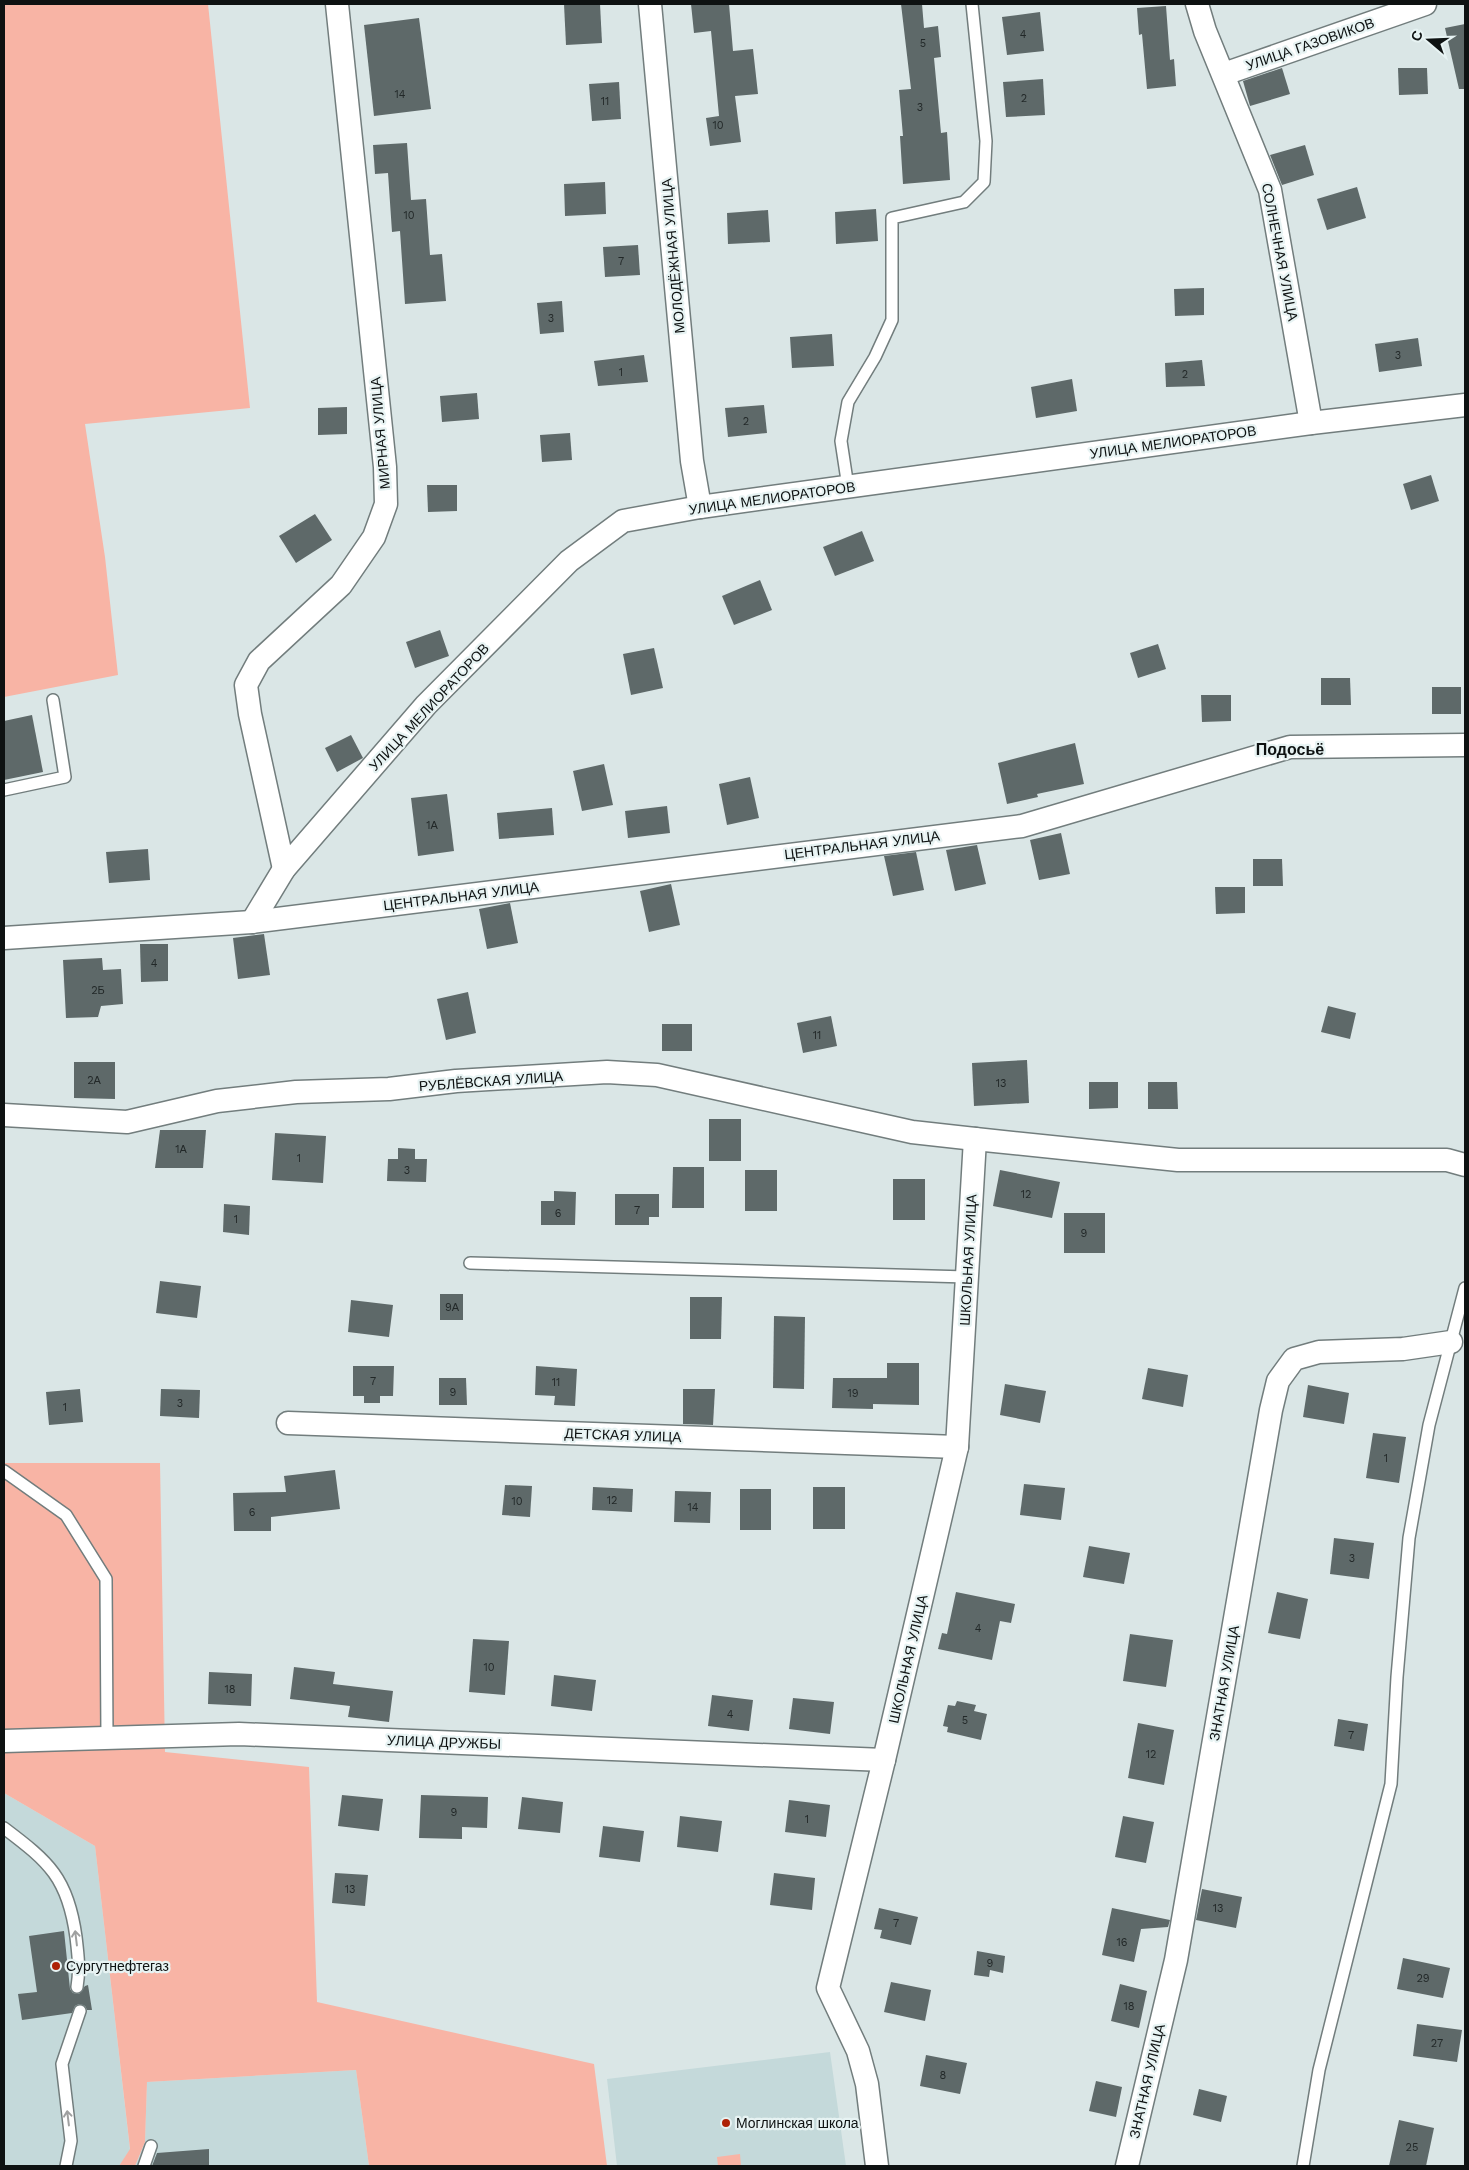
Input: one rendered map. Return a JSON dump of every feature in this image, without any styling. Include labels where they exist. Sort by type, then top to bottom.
[{"type":"street","name":"МИРНАЯ УЛИЦА","points":[[284,869],[250,714],[246,685],[259,661],[341,585],[374,537],[386,504],[386,467],[337,4]]},
{"type":"street","name":"МОЛОДЁЖНАЯ УЛИЦА","points":[[650,4],[692,461],[700,507]]},
{"type":"street","name":"СОЛНЕЧНАЯ УЛИЦА","points":[[1197,4],[1205,31],[1270,190],[1311,423]]},
{"type":"street","name":"УЛИЦА ГАЗОВИКОВ","points":[[1224,74],[1426,4]]},
{"type":"street","name":"УЛИЦА МЕЛИОРАТОРОВ","points":[[252,922],[284,869],[426,705],[570,561],[623,521],[700,507],[1311,423],[1465,405]]},
{"type":"street","name":"ЦЕНТРАЛЬНАЯ УЛИЦА","points":[[4,938],[252,922],[1022,826],[1290,747],[1465,745]]},
{"type":"street","name":"РУБЛЁВСКАЯ УЛИЦА","points":[[4,1115],[127,1122],[217,1101],[296,1092],[389,1089],[456,1082],[607,1072],[657,1075],[912,1132],[974,1139],[1178,1160],[1447,1160],[1465,1165]]},
{"type":"street","name":"ШКОЛЬНАЯ УЛИЦА","points":[[877,2166],[867,2084],[858,2051],[828,1988],[884,1760],[957,1447],[974,1139]]},
{"type":"street","name":"ЗНАТНАЯ УЛИЦА","points":[[1127,2166],[1176,1960],[1270,1410],[1278,1380],[1294,1359],[1319,1352],[1403,1349],[1451,1342]]},
{"type":"street","name":"ДЕТСКАЯ УЛИЦА","points":[[288,1423],[957,1447]]},
{"type":"street","name":"УЛИЦА ДРУЖБЫ","points":[[4,1741],[239,1734],[884,1760]]},
{"type":"lane","points":[[848,487],[842,440],[848,402],[875,357],[892,320],[892,218],[964,202],[984,182],[986,141],[972,4]]},
{"type":"lane","points":[[4,790],[65,777],[53,700]]},
{"type":"lane","points":[[470,1263],[966,1277]]},
{"type":"lane","points":[[1303,2166],[1319,2070],[1391,1784],[1396,1677],[1409,1538],[1429,1425],[1465,1288]]},
{"type":"lane","points":[[4,1471],[66,1515],[106,1579],[107,1738]]},
{"type":"lane","points":[[4,1828],[38,1854],[60,1880],[72,1908],[80,1971],[77,1987]]},
{"type":"lane","points":[[66,2166],[71,2141],[62,2064],[80,2011]]},
{"type":"lane","points":[[144,2166],[151,2146]]},
{"type":"shaded area","points":[[4,4],[208,4],[250,408],[85,424],[105,557],[118,675],[4,697]]},
{"type":"shaded area","points":[[4,1463],[160,1463],[165,1752],[309,1767],[317,2002],[594,2064],[607,2166],[369,2166],[356,2070],[147,2082],[145,2142],[135,2166],[119,2166],[130,2149],[95,1846],[4,1793]]},
{"type":"shaded area","name":"Сургутнефтегаз","points":[[4,1793],[95,1846],[130,2150],[119,2166],[4,2166]]},
{"type":"shaded area","name":"Моглинская школа","points":[[830,2052],[846,2166],[617,2166],[607,2079]]},
{"type":"shaded area","points":[[356,2070],[369,2166],[135,2166],[145,2142],[147,2082]]},
{"type":"shaded area","points":[[740,2154],[741,2166],[718,2166],[717,2157]]},
{"type":"building","points":[[564,4],[600,4],[602,43],[566,45]]},
{"type":"building","points":[[691,4],[729,4],[733,51],[753,49],[758,94],[735,96],[741,142],[710,146],[706,118],[719,116],[711,31],[694,33]]},
{"type":"building","points":[[901,4],[922,4],[924,28],[938,26],[941,57],[934,58],[941,133],[947,132],[950,180],[903,184],[900,136],[903,136],[899,90],[911,89]]},
{"type":"building","points":[[1166,6],[1170,60],[1174,59],[1176,86],[1147,89],[1142,34],[1139,35],[1137,8]]},
{"type":"building","points":[[1040,12],[1044,51],[1007,55],[1002,17]]},
{"type":"building","points":[[419,18],[431,109],[374,116],[364,25]]},
{"type":"building","points":[[1465,24],[1465,89],[1459,89],[1445,28]]},
{"type":"building","points":[[1282,68],[1290,94],[1250,106],[1243,81]]},
{"type":"building","points":[[1398,68],[1427,68],[1428,94],[1399,95]]},
{"type":"building","points":[[1043,79],[1045,115],[1006,117],[1003,82]]},
{"type":"building","points":[[619,82],[621,119],[592,121],[589,84]]},
{"type":"building","points":[[407,143],[411,200],[426,199],[430,255],[442,254],[446,301],[405,304],[400,231],[392,232],[388,173],[375,174],[373,145]]},
{"type":"building","points":[[1305,145],[1314,175],[1282,185],[1270,155]]},
{"type":"building","points":[[605,182],[606,214],[565,216],[564,184]]},
{"type":"building","points":[[1357,187],[1366,218],[1327,230],[1317,199]]},
{"type":"building","points":[[876,209],[878,241],[836,244],[835,212]]},
{"type":"building","points":[[768,210],[770,242],[728,244],[727,213]]},
{"type":"building","points":[[638,245],[640,275],[605,277],[603,247]]},
{"type":"building","points":[[1204,288],[1204,315],[1175,316],[1174,289]]},
{"type":"building","points":[[562,301],[564,332],[540,334],[537,303]]},
{"type":"building","points":[[832,334],[834,366],[792,368],[790,337]]},
{"type":"building","points":[[1418,338],[1422,366],[1379,372],[1375,344]]},
{"type":"building","points":[[644,355],[648,382],[598,386],[594,361]]},
{"type":"building","points":[[1202,360],[1205,386],[1166,387],[1165,363]]},
{"type":"building","points":[[1072,379],[1077,411],[1036,418],[1031,387]]},
{"type":"building","points":[[477,393],[479,419],[442,422],[440,396]]},
{"type":"building","points":[[764,405],[767,433],[728,437],[725,408]]},
{"type":"building","points":[[347,407],[347,434],[318,435],[318,408]]},
{"type":"building","points":[[570,433],[572,460],[542,462],[540,435]]},
{"type":"building","points":[[1431,475],[1439,501],[1411,510],[1403,484]]},
{"type":"building","points":[[427,485],[457,485],[457,511],[428,512]]},
{"type":"building","points":[[315,514],[332,540],[296,563],[279,536]]},
{"type":"building","points":[[862,531],[874,561],[835,576],[823,547]]},
{"type":"building","points":[[760,580],[772,610],[734,625],[722,596]]},
{"type":"building","points":[[440,630],[449,656],[415,668],[406,642]]},
{"type":"building","points":[[1158,644],[1166,669],[1138,678],[1130,653]]},
{"type":"building","points":[[654,648],[663,688],[631,695],[623,654]]},
{"type":"building","points":[[1321,678],[1350,678],[1351,705],[1321,705]]},
{"type":"building","points":[[1432,687],[1461,687],[1461,714],[1432,714]]},
{"type":"building","points":[[1201,695],[1231,695],[1231,721],[1202,722]]},
{"type":"building","points":[[32,715],[43,772],[4,780],[4,721]]},
{"type":"building","points":[[351,735],[363,758],[337,772],[325,748]]},
{"type":"building","points":[[1075,743],[1084,784],[1037,794],[1038,797],[1007,804],[998,763]]},
{"type":"building","points":[[604,764],[613,805],[582,811],[573,771]]},
{"type":"building","points":[[750,777],[759,818],[727,825],[719,784]]},
{"type":"building","points":[[447,794],[454,851],[418,856],[411,798]]},
{"type":"building","points":[[667,806],[670,833],[628,838],[625,811]]},
{"type":"building","points":[[552,808],[554,835],[499,839],[497,813]]},
{"type":"building","points":[[1061,833],[1070,874],[1039,880],[1030,840]]},
{"type":"building","points":[[977,845],[986,884],[955,891],[946,850]]},
{"type":"building","points":[[148,849],[150,880],[109,883],[106,852]]},
{"type":"building","points":[[916,852],[924,890],[893,896],[884,856]]},
{"type":"building","points":[[1253,859],[1282,859],[1283,886],[1253,886]]},
{"type":"building","points":[[671,884],[680,925],[649,932],[640,891]]},
{"type":"building","points":[[1215,887],[1245,887],[1245,913],[1216,914]]},
{"type":"building","points":[[510,903],[518,943],[487,949],[479,909]]},
{"type":"building","points":[[264,934],[270,975],[238,979],[233,938]]},
{"type":"building","points":[[140,944],[168,944],[168,981],[141,982]]},
{"type":"building","points":[[102,958],[103,970],[121,969],[123,1004],[101,1006],[98,1017],[66,1018],[63,960]]},
{"type":"building","points":[[468,992],[476,1033],[446,1040],[437,999]]},
{"type":"building","points":[[1328,1006],[1356,1013],[1350,1039],[1321,1032]]},
{"type":"building","points":[[831,1016],[837,1046],[803,1053],[797,1023]]},
{"type":"building","points":[[662,1024],[692,1024],[692,1051],[662,1051]]},
{"type":"building","points":[[1027,1060],[1029,1103],[974,1106],[972,1063]]},
{"type":"building","points":[[74,1062],[115,1062],[115,1099],[74,1098]]},
{"type":"building","points":[[1089,1082],[1118,1082],[1118,1108],[1089,1109]]},
{"type":"building","points":[[1148,1082],[1177,1082],[1178,1109],[1148,1109]]},
{"type":"building","points":[[709,1119],[741,1119],[741,1161],[709,1161]]},
{"type":"building","points":[[160,1130],[206,1130],[203,1168],[155,1168]]},
{"type":"building","points":[[275,1133],[326,1136],[323,1183],[272,1180]]},
{"type":"building","points":[[398,1148],[415,1149],[415,1159],[427,1159],[426,1182],[387,1181],[388,1159],[398,1159]]},
{"type":"building","points":[[673,1167],[704,1167],[704,1208],[672,1208]]},
{"type":"building","points":[[745,1170],[777,1170],[777,1211],[745,1211]]},
{"type":"building","points":[[1000,1170],[1060,1182],[1052,1218],[993,1206]]},
{"type":"building","points":[[893,1179],[925,1179],[925,1220],[893,1220]]},
{"type":"building","points":[[554,1191],[576,1192],[575,1225],[541,1225],[541,1201],[554,1201]]},
{"type":"building","points":[[615,1194],[659,1194],[659,1217],[649,1217],[649,1225],[615,1225]]},
{"type":"building","points":[[224,1204],[250,1206],[249,1235],[223,1232]]},
{"type":"building","points":[[1064,1213],[1105,1213],[1105,1253],[1064,1253]]},
{"type":"building","points":[[160,1281],[201,1286],[197,1318],[156,1313]]},
{"type":"building","points":[[440,1294],[463,1294],[463,1320],[440,1320]]},
{"type":"building","points":[[690,1297],[722,1297],[721,1339],[690,1339]]},
{"type":"building","points":[[351,1300],[393,1305],[389,1337],[348,1332]]},
{"type":"building","points":[[774,1316],[805,1317],[804,1389],[773,1388]]},
{"type":"building","points":[[887,1363],[919,1363],[919,1405],[873,1404],[873,1409],[832,1408],[833,1378],[887,1378]]},
{"type":"building","points":[[353,1366],[394,1366],[393,1396],[380,1396],[380,1403],[364,1403],[364,1396],[353,1396]]},
{"type":"building","points":[[536,1366],[577,1369],[575,1406],[554,1405],[555,1396],[535,1395]]},
{"type":"building","points":[[1148,1368],[1188,1375],[1183,1407],[1142,1399]]},
{"type":"building","points":[[439,1378],[466,1378],[467,1405],[439,1405]]},
{"type":"building","points":[[1005,1384],[1046,1391],[1040,1423],[1000,1415]]},
{"type":"building","points":[[1308,1385],[1349,1393],[1344,1424],[1303,1417]]},
{"type":"building","points":[[80,1389],[83,1422],[49,1425],[46,1392]]},
{"type":"building","points":[[161,1389],[200,1390],[199,1418],[160,1416]]},
{"type":"building","points":[[683,1389],[715,1389],[713,1425],[683,1424]]},
{"type":"building","points":[[1373,1433],[1406,1437],[1399,1483],[1366,1478]]},
{"type":"building","points":[[335,1470],[340,1509],[271,1517],[271,1531],[234,1531],[233,1493],[286,1492],[284,1476]]},
{"type":"building","points":[[1024,1484],[1065,1488],[1061,1520],[1020,1515]]},
{"type":"building","points":[[505,1485],[532,1486],[530,1517],[502,1515]]},
{"type":"building","points":[[593,1487],[633,1489],[632,1512],[592,1510]]},
{"type":"building","points":[[813,1487],[845,1487],[845,1529],[813,1529]]},
{"type":"building","points":[[740,1489],[771,1489],[771,1530],[740,1530]]},
{"type":"building","points":[[675,1491],[711,1492],[710,1523],[674,1522]]},
{"type":"building","points":[[1334,1538],[1374,1543],[1369,1579],[1330,1574]]},
{"type":"building","points":[[1089,1546],[1130,1553],[1124,1584],[1083,1577]]},
{"type":"building","points":[[956,1592],[1015,1604],[1011,1623],[1000,1621],[992,1660],[938,1649],[942,1633],[947,1634]]},
{"type":"building","points":[[1277,1592],[1308,1599],[1300,1639],[1268,1633]]},
{"type":"building","points":[[1130,1634],[1173,1640],[1166,1687],[1123,1681]]},
{"type":"building","points":[[473,1639],[509,1641],[505,1695],[469,1692]]},
{"type":"building","points":[[294,1667],[335,1672],[333,1684],[393,1691],[389,1722],[348,1717],[350,1706],[290,1699]]},
{"type":"building","points":[[209,1672],[252,1674],[251,1706],[208,1704]]},
{"type":"building","points":[[554,1675],[596,1680],[592,1711],[551,1706]]},
{"type":"building","points":[[712,1695],[753,1700],[749,1731],[708,1726]]},
{"type":"building","points":[[793,1698],[834,1702],[830,1734],[789,1729]]},
{"type":"building","points":[[957,1701],[976,1705],[974,1711],[987,1714],[981,1740],[947,1732],[948,1727],[943,1726],[948,1705],[955,1706]]},
{"type":"building","points":[[1338,1719],[1368,1724],[1364,1751],[1334,1746]]},
{"type":"building","points":[[1138,1723],[1174,1730],[1164,1785],[1128,1778]]},
{"type":"building","points":[[342,1795],[383,1799],[379,1831],[338,1826]]},
{"type":"building","points":[[421,1795],[488,1797],[487,1828],[462,1827],[462,1839],[419,1838]]},
{"type":"building","points":[[522,1797],[563,1802],[560,1833],[518,1829]]},
{"type":"building","points":[[789,1800],[830,1805],[826,1837],[785,1832]]},
{"type":"building","points":[[680,1816],[722,1821],[718,1852],[677,1847]]},
{"type":"building","points":[[1123,1816],[1154,1822],[1146,1863],[1115,1857]]},
{"type":"building","points":[[603,1826],[644,1831],[640,1862],[599,1857]]},
{"type":"building","points":[[335,1873],[368,1875],[365,1906],[332,1903]]},
{"type":"building","points":[[774,1873],[815,1878],[812,1910],[770,1905]]},
{"type":"building","points":[[1202,1889],[1242,1897],[1236,1928],[1196,1920]]},
{"type":"building","points":[[879,1908],[918,1917],[911,1945],[880,1938],[882,1930],[874,1929]]},
{"type":"building","points":[[1112,1908],[1170,1920],[1168,1927],[1141,1929],[1134,1962],[1102,1955]]},
{"type":"building","points":[[64,1931],[70,1989],[73,1993],[79,1994],[88,1985],[92,2010],[87,2010],[85,2006],[79,2004],[75,2006],[72,2013],[22,2020],[18,1994],[37,1992],[29,1936]]},
{"type":"building","points":[[977,1951],[1005,1956],[1003,1973],[990,1970],[989,1977],[974,1975]]},
{"type":"building","points":[[1403,1958],[1450,1968],[1443,1998],[1397,1989]]},
{"type":"building","points":[[891,1982],[931,1990],[925,2021],[884,2012]]},
{"type":"building","points":[[1120,1984],[1147,1991],[1139,2028],[1111,2021]]},
{"type":"building","points":[[1417,2024],[1462,2030],[1457,2062],[1413,2056]]},
{"type":"building","points":[[926,2055],[967,2063],[960,2094],[920,2086]]},
{"type":"building","points":[[1096,2081],[1122,2087],[1116,2117],[1089,2111]]},
{"type":"building","points":[[1199,2089],[1227,2096],[1221,2122],[1193,2115]]},
{"type":"building","points":[[1399,2120],[1434,2128],[1426,2166],[1389,2166]]},
{"type":"building","points":[[209,2149],[209,2166],[152,2166],[157,2153]]},
{"type":"place","name":"Сургутнефтегаз","points":[[56,1966]]},
{"type":"place","name":"Моглинская школа","points":[[726,2123]]},
{"type":"district","name":"Подосьё","points":[[1290,749]]}]
